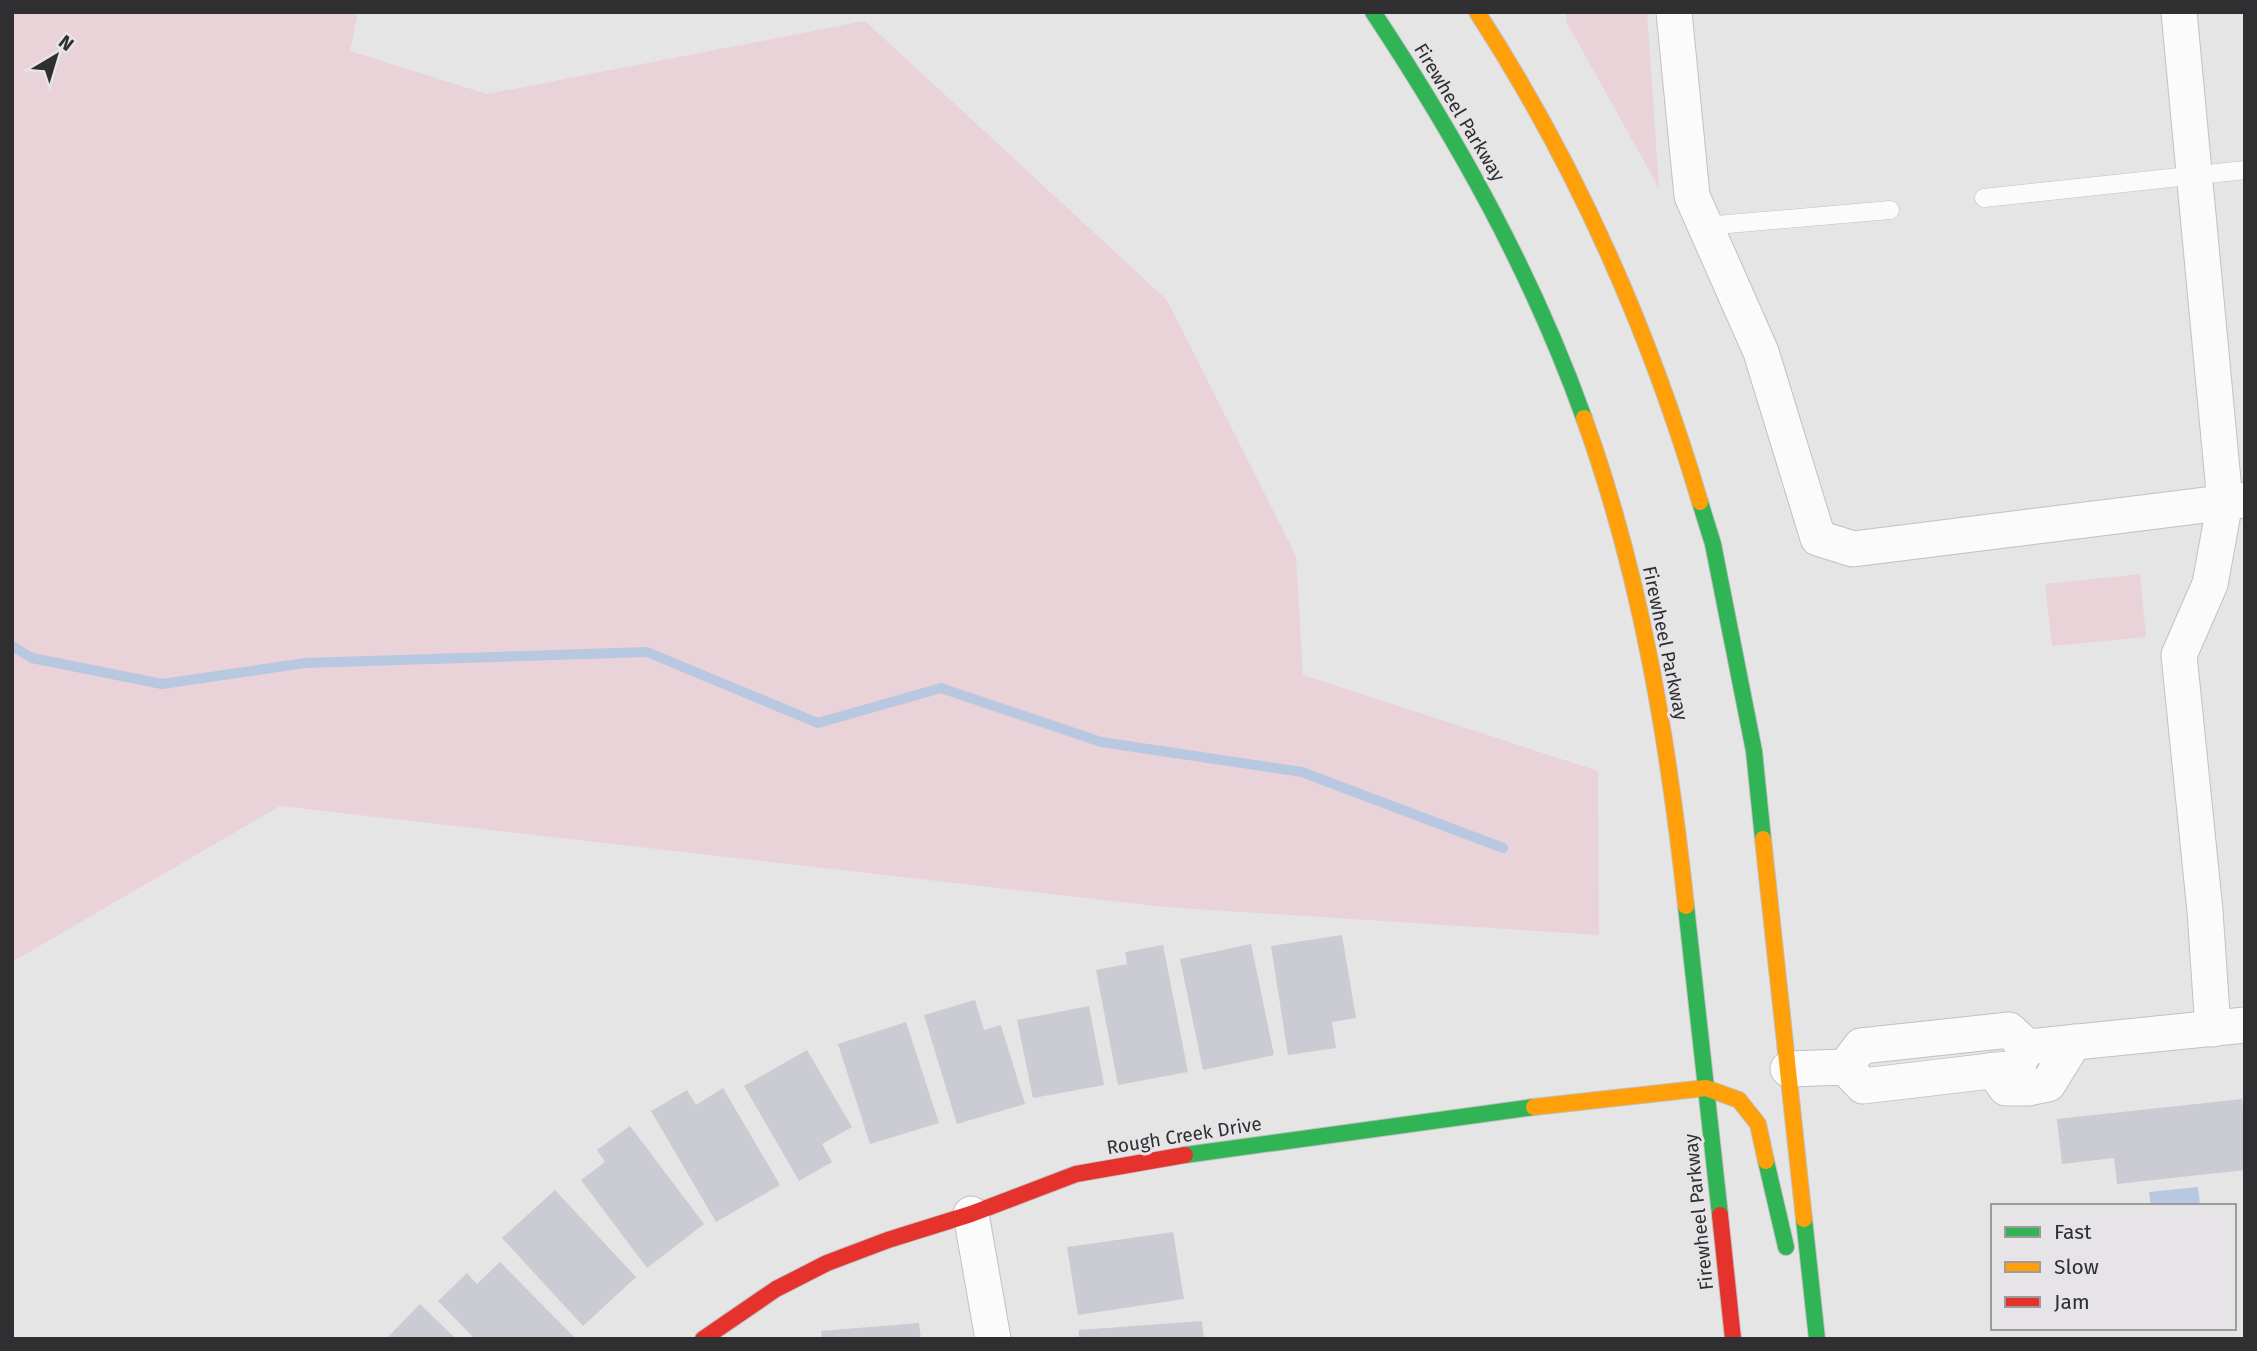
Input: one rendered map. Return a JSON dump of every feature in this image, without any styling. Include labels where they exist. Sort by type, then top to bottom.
[{"type":"main road","name":"Firewheel Parkway","points":[[1373,12],[1452,134],[1502,226],[1551,329],[1615,508],[1644,624],[1665,740],[1681,859],[1733,1339]]},
{"type":"main road","points":[[1477,12],[1514,69],[1598,230],[1647,345],[1681,437],[1713,544],[1754,751],[1817,1339]]},
{"type":"main road","name":"Rough Creek Drive","points":[[703,1339],[776,1289],[827,1263],[888,1240],[971,1214],[1076,1174],[1210,1151],[1570,1102],[1706,1088]]},
{"type":"main road","points":[[1706,1088],[1739,1100],[1758,1124],[1789,1258]]},
{"type":"main road","points":[[1795,1285],[1808,1339]]},
{"type":"street","points":[[1674,12],[1692,195],[1761,352],[1818,538],[1853,549],[2235,501]]},
{"type":"street","points":[[1845,1067],[1861,1046],[2009,1030],[2027,1046],[2229,1027],[2205,911],[2179,655],[2210,584],[2235,501],[2194,175],[2179,12]]},
{"type":"street","points":[[1993,1070],[2006,1088],[2029,1088],[2048,1084],[2074,1042]]},
{"type":"street","points":[[1845,1067],[1863,1087],[2016,1068],[2027,1046]]},
{"type":"street","points":[[1788,1069],[1845,1067]]},
{"type":"street","points":[[971,1214],[993,1339]]},
{"type":"lane","points":[[1984,198],[2245,170]]},
{"type":"lane","points":[[1705,226],[1890,210]]},
{"type":"shaded area","points":[[12,12],[358,12],[350,51],[487,94],[865,21],[1167,300],[1296,556],[1303,675],[1598,771],[1599,935],[1164,907],[280,806],[12,962]]},
{"type":"shaded area","points":[[1566,12],[1647,12],[1659,188],[1566,21]]},
{"type":"shaded area","points":[[2140,574],[2146,637],[2052,646],[2045,584]]},
{"type":"water","points":[[2198,1187],[2200,1204],[2151,1204],[2149,1192]]},
{"type":"building","points":[[1342,935],[1356,1018],[1332,1022],[1336,1048],[1288,1055],[1271,946]]},
{"type":"building","points":[[1251,944],[1274,1055],[1203,1070],[1180,959]]},
{"type":"building","points":[[1163,945],[1188,1072],[1118,1085],[1096,970],[1127,964],[1125,952]]},
{"type":"building","points":[[975,1000],[984,1030],[1001,1025],[1025,1104],[957,1124],[924,1015]]},
{"type":"building","points":[[1089,1006],[1104,1085],[1033,1098],[1017,1020]]},
{"type":"building","points":[[906,1022],[939,1123],[870,1144],[838,1044]]},
{"type":"building","points":[[807,1050],[852,1127],[822,1144],[832,1162],[799,1181],[744,1086]]},
{"type":"building","points":[[723,1088],[780,1185],[716,1222],[651,1111],[687,1090],[696,1105]]},
{"type":"building","points":[[2242,1099],[2245,1170],[2117,1184],[2114,1158],[2062,1164],[2057,1119]]},
{"type":"building","points":[[630,1126],[704,1224],[647,1268],[581,1180],[605,1162],[597,1150]]},
{"type":"building","points":[[555,1190],[636,1277],[583,1326],[502,1238]]},
{"type":"building","points":[[1173,1232],[1184,1299],[1078,1315],[1067,1247]]},
{"type":"building","points":[[500,1262],[574,1337],[573,1339],[475,1339],[438,1301],[467,1273],[477,1284]]},
{"type":"building","points":[[420,1304],[456,1339],[386,1339]]},
{"type":"building","points":[[1202,1321],[1204,1339],[1079,1339],[1079,1330]]},
{"type":"building","points":[[919,1323],[921,1339],[822,1339],[821,1331]]},
{"type":"waterway","points":[[12,646],[32,658],[162,684],[305,663],[647,652],[818,723],[941,688],[1101,742],[1302,772],[1503,848]]},
{"type":"traffic: fast","points":[[1373,12],[1435,109],[1491,209],[1541,311],[1584,418]]},
{"type":"traffic: fast","points":[[1700,502],[1713,544],[1754,751],[1763,839]]},
{"type":"traffic: fast","points":[[1686,906],[1720,1215]]},
{"type":"traffic: fast","points":[[1185,1155],[1534,1107]]},
{"type":"traffic: fast","points":[[1766,1161],[1786,1247]]},
{"type":"traffic: fast","points":[[1804,1219],[1817,1339]]},
{"type":"traffic: slow","points":[[1477,12],[1546,128],[1606,249],[1657,374],[1700,502]]},
{"type":"traffic: slow","points":[[1584,418],[1621,537],[1650,659],[1686,906]]},
{"type":"traffic: slow","points":[[1763,839],[1804,1219]]},
{"type":"traffic: slow","points":[[1534,1107],[1706,1088],[1739,1100],[1758,1124],[1766,1161]]},
{"type":"traffic: jam","points":[[703,1339],[776,1289],[827,1263],[888,1240],[971,1214],[1076,1174],[1185,1155]]},
{"type":"traffic: jam","points":[[1720,1215],[1733,1339]]}]
